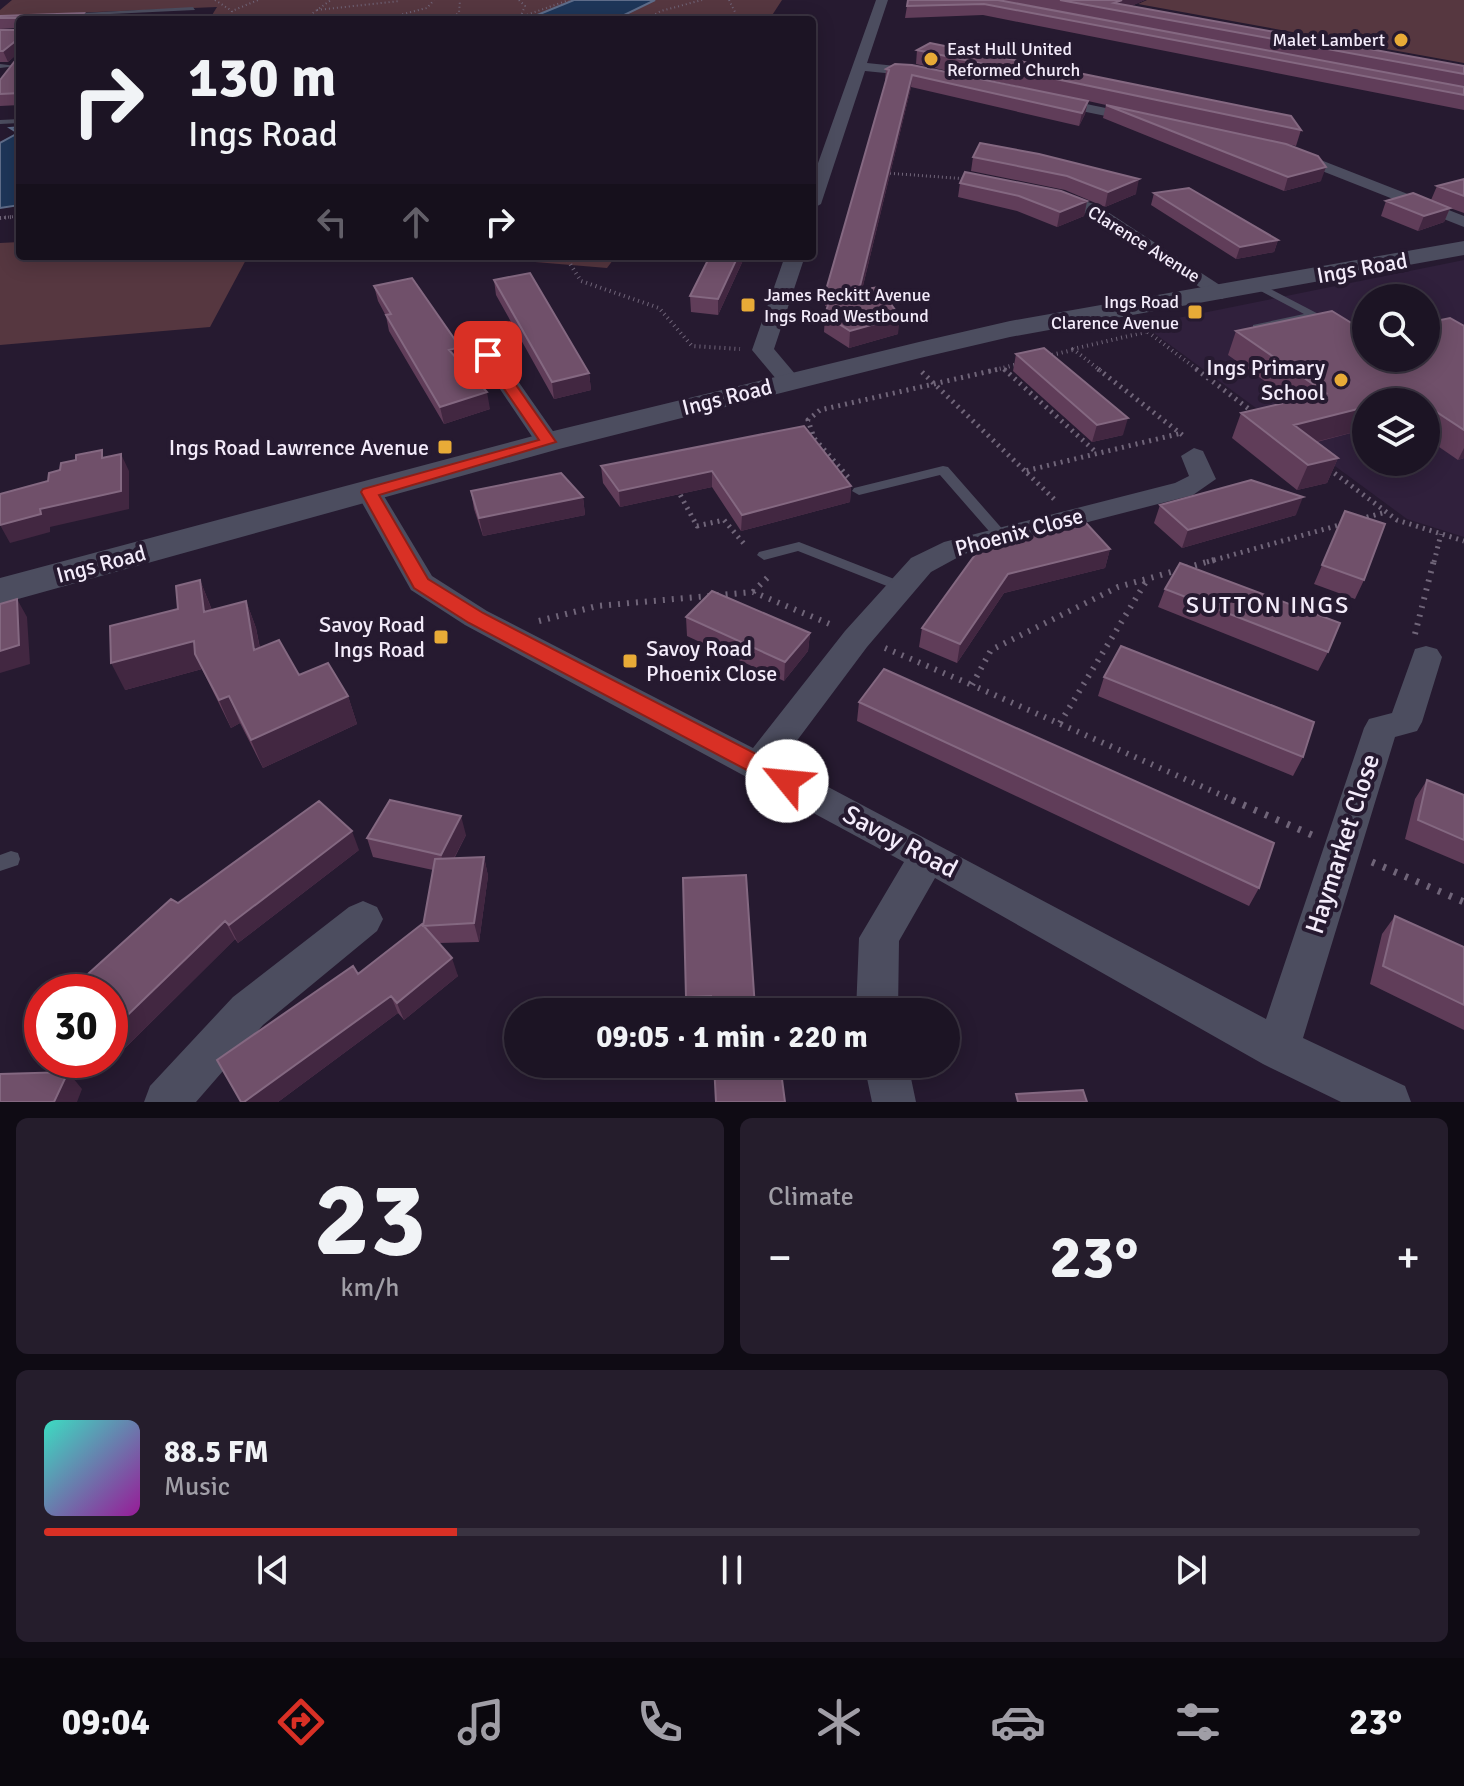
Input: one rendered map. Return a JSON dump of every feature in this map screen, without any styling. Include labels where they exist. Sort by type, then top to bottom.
[{"type":"street","points":[[816,192],[882,0]]},
{"type":"street","points":[[0,86],[11,63]]},
{"type":"street","points":[[858,66],[938,76]]},
{"type":"street","points":[[1042,99],[1160,123]]},
{"type":"street","points":[[1275,149],[1464,222]]},
{"type":"street","name":"Clarence Avenue","points":[[1037,193],[1091,209],[1222,293]]},
{"type":"street","name":"Ings Road","points":[[0,591],[548,442],[919,350],[1010,329],[1464,248]]},
{"type":"street","points":[[790,381],[763,350],[794,260]]},
{"type":"street","points":[[473,333],[548,442]]},
{"type":"street","name":"Phoenix Close","points":[[759,766],[859,637],[921,565],[954,548],[1184,489],[1203,479],[1189,444]]},
{"type":"street","name":"Savoy Road","points":[[369,492],[421,583],[501,631],[928,856],[1278,1049],[1389,1102]]},
{"type":"street","name":"Haymarket Close","points":[[1278,1049],[1340,847],[1381,728],[1405,722],[1426,657]]},
{"type":"street","points":[[877,998],[879,938],[928,856]]},
{"type":"street","points":[[166,1102],[248,1011],[363,919]]},
{"type":"street","points":[[889,1078],[894,1102]]},
{"type":"lane","points":[[61,14],[193,9]]},
{"type":"lane","points":[[1259,286],[1340,327]]},
{"type":"lane","points":[[1257,327],[1312,315]]},
{"type":"lane","points":[[859,491],[943,470],[1000,535]]},
{"type":"lane","points":[[764,555],[799,546],[902,587]]},
{"type":"path","points":[[215,0],[232,11]]},
{"type":"path","points":[[232,11],[258,0]]},
{"type":"path","points":[[309,16],[331,0]]},
{"type":"path","points":[[395,16],[427,8],[434,0]]},
{"type":"path","points":[[525,16],[569,0]]},
{"type":"path","points":[[652,16],[702,0]]},
{"type":"path","points":[[317,10],[400,1]]},
{"type":"path","points":[[231,16],[232,11]]},
{"type":"path","points":[[882,173],[969,179]]},
{"type":"path","points":[[568,260],[581,281],[659,308],[692,346],[763,350]]},
{"type":"path","points":[[1140,327],[1260,417]]},
{"type":"path","points":[[1036,359],[1147,332]]},
{"type":"path","points":[[1073,349],[1189,444]]},
{"type":"path","points":[[919,350],[935,365],[918,369],[1073,517]]},
{"type":"path","points":[[859,491],[813,435],[808,420],[820,410],[838,403],[935,385],[1025,362]]},
{"type":"path","points":[[1003,368],[1098,454]]},
{"type":"path","points":[[801,436],[813,435]]},
{"type":"path","points":[[1025,471],[1098,454],[1189,444]]},
{"type":"path","points":[[1323,464],[1397,520],[1464,541]]},
{"type":"path","points":[[670,476],[697,526],[724,520],[754,556],[764,555]]},
{"type":"path","points":[[972,685],[991,650],[1118,587],[1386,512]]},
{"type":"path","points":[[1426,657],[1415,635],[1441,534]]},
{"type":"path","points":[[1060,723],[1147,579]]},
{"type":"path","points":[[501,631],[597,606],[753,592],[1060,723],[1464,902]]},
{"type":"shaded area","points":[[12,0],[782,0],[772,16],[211,16],[217,7],[0,16],[0,10]]},
{"type":"shaded area","name":"Malet Lambert","points":[[1147,0],[1464,0],[1464,63],[1138,4]]},
{"type":"shaded area","points":[[16,242],[16,260],[246,260],[210,327],[0,345],[0,243]]},
{"type":"shaded area","points":[[510,260],[613,260],[607,268]]},
{"type":"shaded area","name":"Ings Primary School","points":[[1464,260],[1464,537],[1407,519],[1143,325]]},
{"type":"water","points":[[574,0],[655,0],[622,16],[535,16]]},
{"type":"water","points":[[16,134],[16,206],[0,208],[0,143]]},
{"type":"building","points":[[908,0],[998,0],[1464,87],[1464,95],[984,4],[907,6]]},
{"type":"building","points":[[1060,0],[1122,0],[1114,3],[1464,66],[1464,74]]},
{"type":"building","points":[[84,13],[82,16],[0,16]]},
{"type":"building","points":[[0,30],[16,30],[16,41],[3,51],[0,51]]},
{"type":"building","points":[[930,43],[1291,116],[1301,130],[917,50]]},
{"type":"building","points":[[16,60],[16,93],[0,94],[0,80]]},
{"type":"building","points":[[895,64],[1088,101],[1082,113],[912,75],[859,290],[879,287],[900,317],[850,331],[825,315],[832,291],[826,290],[889,70],[886,69]]},
{"type":"building","points":[[1106,105],[1286,144],[1318,156],[1326,167],[1288,177]]},
{"type":"building","points":[[980,143],[1139,179],[1108,192],[1067,176],[973,157]]},
{"type":"building","points":[[965,172],[1061,191],[1087,201],[1060,212],[1019,196],[960,183]]},
{"type":"building","points":[[1464,179],[1464,196],[1437,186]]},
{"type":"building","points":[[1189,188],[1278,240],[1240,247],[1154,193]]},
{"type":"building","points":[[1413,193],[1450,208],[1424,216],[1386,201]]},
{"type":"building","points":[[708,260],[736,260],[718,299],[690,296]]},
{"type":"building","points":[[530,273],[589,373],[552,382],[494,280]]},
{"type":"building","points":[[412,278],[460,347],[449,350],[487,392],[440,407],[386,315],[391,314],[374,286]]},
{"type":"building","points":[[1332,311],[1352,323],[1352,372],[1440,372],[1440,320],[1450,318],[1464,326],[1464,430],[1440,414],[1440,388],[1352,388],[1352,410],[1294,425],[1338,458],[1308,465],[1241,413],[1326,393],[1236,331]]},
{"type":"building","points":[[1044,348],[1128,418],[1097,425],[1016,354]]},
{"type":"building","points":[[804,426],[851,486],[742,515],[712,471],[619,491],[601,466]]},
{"type":"building","points":[[102,450],[102,458],[121,454],[121,491],[40,509],[41,514],[0,525],[0,494],[48,481],[49,473],[60,470],[61,463],[76,460],[76,455]]},
{"type":"building","points":[[561,473],[583,497],[479,518],[471,491]]},
{"type":"building","points":[[1251,480],[1303,497],[1188,530],[1160,505]]},
{"type":"building","points":[[1345,511],[1385,524],[1364,580],[1322,565]]},
{"type":"building","points":[[1086,523],[1110,549],[1008,574],[960,644],[922,628],[980,548]]},
{"type":"building","points":[[1180,563],[1340,623],[1328,652],[1165,589]]},
{"type":"building","points":[[200,580],[204,612],[246,601],[254,650],[279,640],[299,675],[328,663],[348,696],[251,740],[229,696],[219,700],[195,654],[194,641],[111,663],[110,626],[178,609],[176,586]]},
{"type":"building","points":[[712,591],[810,633],[785,662],[686,617]]},
{"type":"building","points":[[17,599],[19,645],[0,651],[0,604]]},
{"type":"building","points":[[1121,646],[1314,722],[1303,757],[1104,677]]},
{"type":"building","points":[[884,669],[1274,843],[1259,888],[859,702]]},
{"type":"building","points":[[1427,780],[1464,795],[1464,840],[1418,820]]},
{"type":"building","points":[[390,800],[461,816],[441,855],[367,838]]},
{"type":"building","points":[[319,801],[352,831],[229,925],[225,921],[128,1015],[128,974],[88,974],[171,899],[178,903]]},
{"type":"building","points":[[484,857],[474,923],[423,926],[435,859]]},
{"type":"building","points":[[746,875],[754,998],[686,997],[683,878]]},
{"type":"building","points":[[1395,916],[1464,947],[1464,1005],[1383,966]]},
{"type":"building","points":[[422,924],[452,958],[397,1003],[391,996],[241,1102],[217,1060],[353,966],[358,974]]},
{"type":"building","points":[[24,1073],[24,1078],[65,1078],[54,1102],[0,1102],[0,1074]]},
{"type":"building","points":[[715,1078],[782,1078],[785,1102],[716,1102]]},
{"type":"building","points":[[1083,1090],[1087,1102],[1018,1102],[1016,1094]]},
{"type":"place","name":"Malet Lambert","points":[[1401,40]]},
{"type":"place","name":"East Hull United Reformed Church","points":[[931,59]]},
{"type":"place","name":"James Reckitt Avenue Ings Road Westbound","points":[[748,305]]},
{"type":"place","name":"Ings Road Clarence Avenue","points":[[1195,312]]},
{"type":"place","name":"Ings Primary School","points":[[1341,380]]},
{"type":"place","name":"Ings Road Lawrence Avenue","points":[[445,447]]},
{"type":"place","name":"Savoy Road Ings Road","points":[[441,637]]},
{"type":"place","name":"Savoy Road Phoenix Close","points":[[630,661]]},
{"type":"district","name":"SUTTON INGS","points":[[1268,605]]},
{"type":"route","points":[[488,355],[548,442],[369,492],[421,583],[476,618],[787,781]]}]
